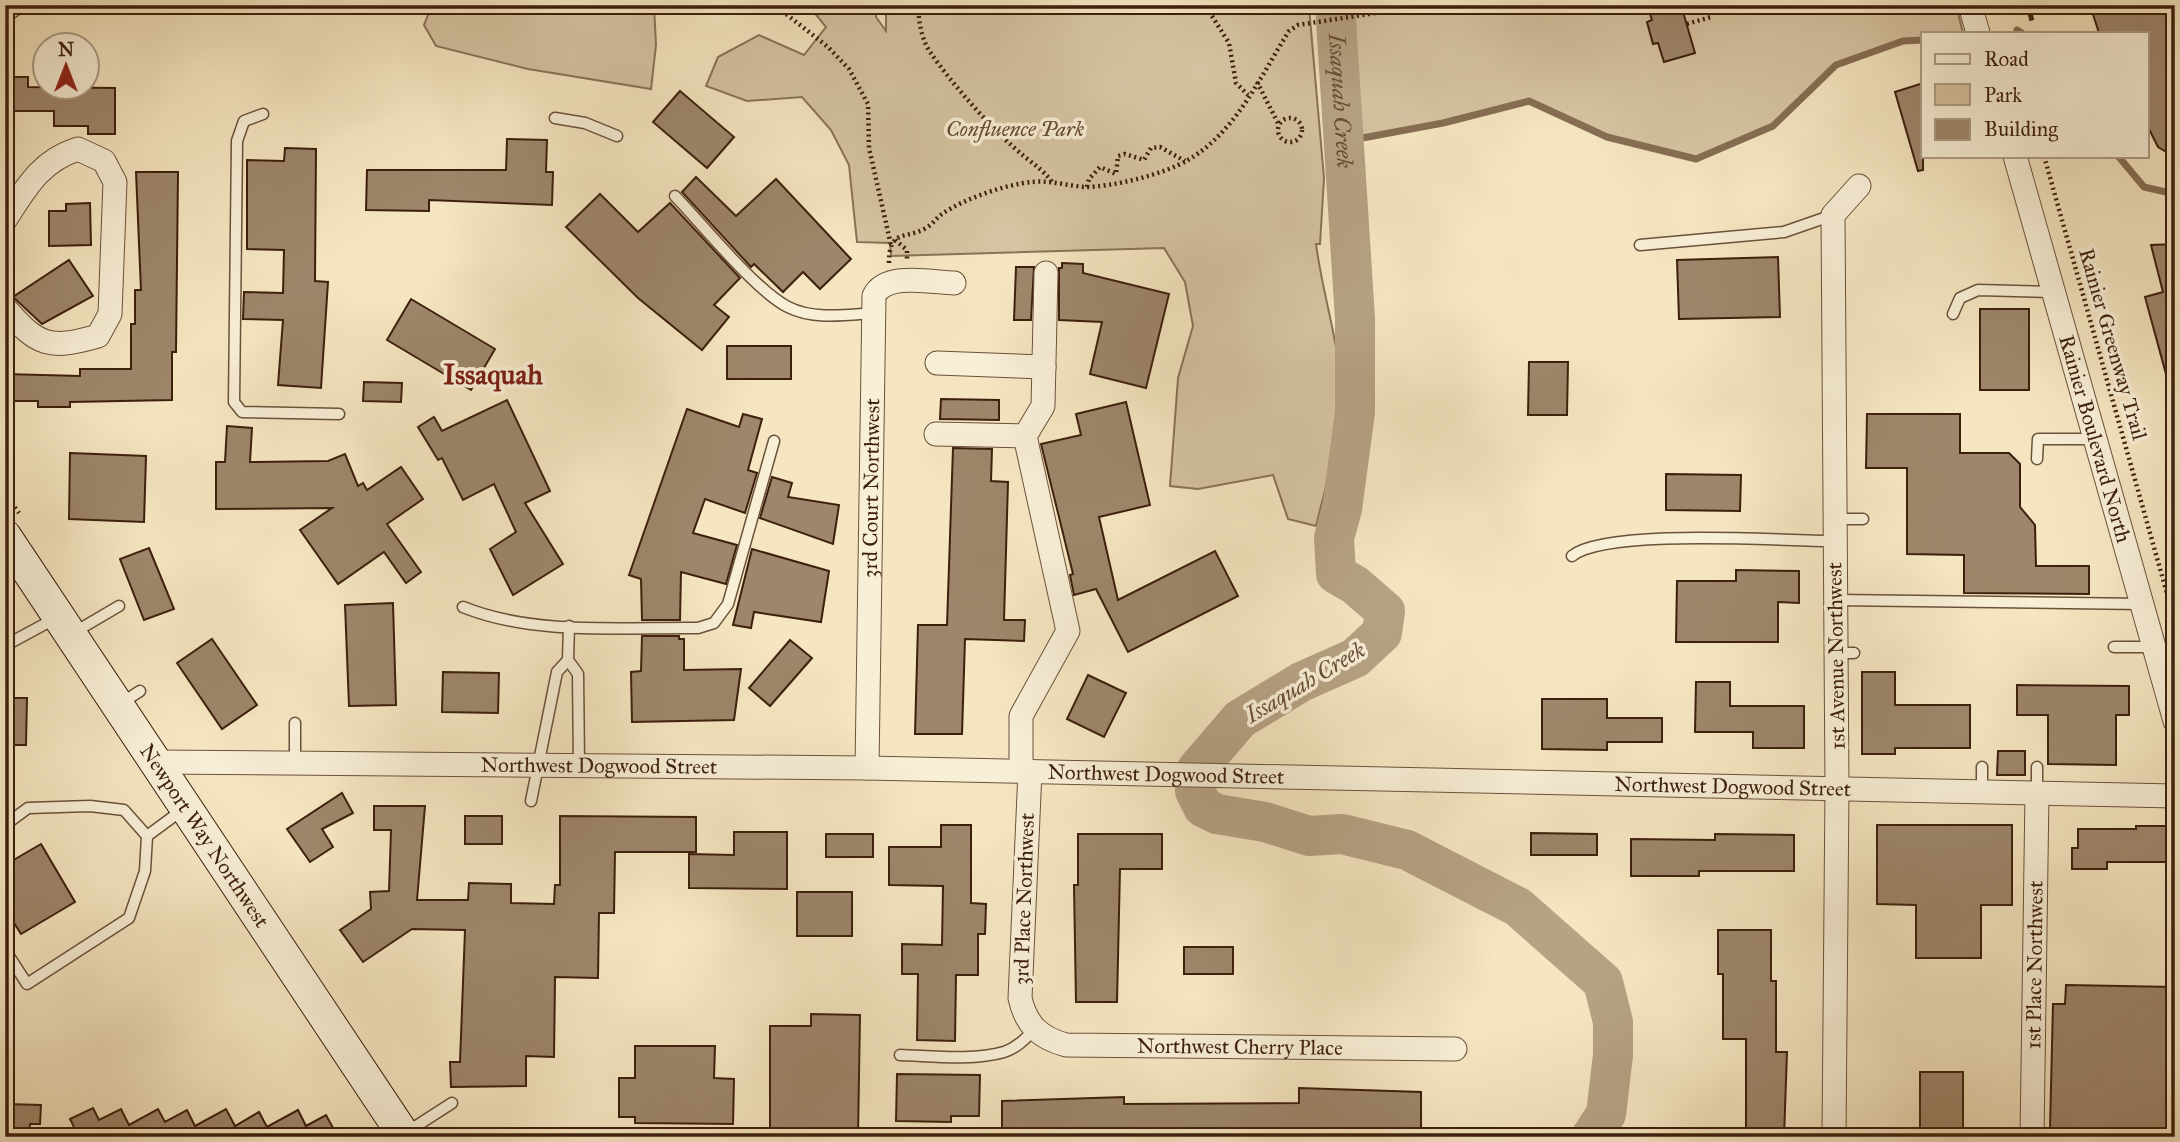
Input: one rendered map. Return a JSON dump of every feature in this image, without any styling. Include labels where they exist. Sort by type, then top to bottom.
[{"type":"street","points":[[1970,5],[1979,32]]},
{"type":"street","points":[[5,220],[26,188],[55,156],[78,149],[104,161],[115,182],[110,314],[98,336],[67,345],[35,340],[5,308]]},
{"type":"street","name":"Rainier Boulevard North","points":[[2016,158],[2175,721]]},
{"type":"street","points":[[1833,215],[1859,186]]},
{"type":"street","name":"1st Avenue Northwest","points":[[1833,215],[1836,600],[1845,653],[1838,788],[1834,1137]]},
{"type":"street","points":[[936,434],[1025,436],[1043,406],[1046,273]]},
{"type":"street","name":"3rd Court Northwest","points":[[867,768],[874,313],[877,289],[889,282],[954,283]]},
{"type":"street","points":[[937,363],[1044,367]]},
{"type":"street","name":"3rd Place Northwest","points":[[1025,436],[1068,631],[1021,716],[1025,771],[1020,998],[1032,1027]]},
{"type":"street","name":"Newport Way Northwest","points":[[5,536],[65,625],[129,698],[156,762],[404,1135]]},
{"type":"street","name":"Northwest Dogwood Street","points":[[156,762],[867,768],[2175,796]]},
{"type":"street","name":"1st Place Northwest","points":[[2032,1137],[2037,793]]},
{"type":"street","name":"Northwest Cherry Place","points":[[1032,1027],[1051,1041],[1066,1045],[1455,1049]]},
{"type":"lane","points":[[5,18],[23,5]]},
{"type":"lane","points":[[263,114],[244,121],[237,141],[234,402],[242,412],[339,414]]},
{"type":"lane","points":[[555,118],[585,123],[617,136]]},
{"type":"lane","points":[[675,196],[763,289],[788,307],[813,314],[874,313]]},
{"type":"lane","points":[[1640,245],[1784,232],[1833,215]]},
{"type":"lane","points":[[1953,314],[1960,298],[1978,290],[2055,292]]},
{"type":"lane","points":[[2037,459],[2038,439],[2096,439]]},
{"type":"lane","points":[[463,607],[492,619],[569,626],[698,628],[714,623],[729,604],[774,441]]},
{"type":"lane","points":[[1572,556],[1595,544],[1835,530],[1863,519]]},
{"type":"lane","points":[[1836,600],[2142,604]]},
{"type":"lane","points":[[8,644],[119,606]]},
{"type":"lane","points":[[569,626],[568,660],[578,674],[579,765]]},
{"type":"lane","points":[[2114,647],[2154,647]]},
{"type":"lane","points":[[531,801],[557,672],[568,660]]},
{"type":"lane","points":[[295,723],[295,763]]},
{"type":"lane","points":[[1982,767],[1982,791]]},
{"type":"lane","points":[[2037,767],[2037,793]]},
{"type":"lane","points":[[5,825],[28,808],[90,806],[124,810],[146,836],[145,871],[129,918],[27,984],[5,950]]},
{"type":"lane","points":[[146,836],[187,807]]},
{"type":"lane","points":[[900,1055],[987,1055],[1006,1052],[1019,1045],[1032,1027]]},
{"type":"lane","points":[[404,1135],[452,1103]]},
{"type":"path","points":[[780,5],[842,62],[868,104],[869,148],[893,242],[889,267]]},
{"type":"path","points":[[918,5],[922,33],[930,52],[967,98],[1024,156],[1040,167],[1052,182]]},
{"type":"path","points":[[1212,5],[1212,16],[1228,43],[1236,83],[1248,94]]},
{"type":"path","points":[[893,242],[905,233],[923,230],[941,214],[974,198],[1031,182],[1087,187],[1153,174],[1186,162],[1222,134],[1289,32],[1298,25],[1427,5]]},
{"type":"path","points":[[1686,23],[1711,18],[1707,5]]},
{"type":"path","points":[[1257,81],[1279,125],[1278,132],[1286,141],[1293,142],[1302,133],[1299,121],[1294,118],[1288,118],[1279,125]]},
{"type":"path","points":[[1087,187],[1089,179],[1100,167],[1116,174],[1118,156],[1125,154],[1144,160],[1151,148],[1160,146],[1186,162]]},
{"type":"path","name":"Rainier Greenway Trail","points":[[2044,158],[2175,622]]},
{"type":"path","points":[[893,242],[907,250]]},
{"type":"green space","points":[[432,5],[654,5],[656,45],[651,89],[528,69],[436,46],[424,25]]},
{"type":"green space","name":"Confluence Park","points":[[813,5],[876,5],[876,17],[886,31],[886,5],[1312,5],[1309,7],[1324,178],[1320,244],[1316,244],[1341,382],[1340,416],[1316,526],[1288,519],[1273,475],[1198,489],[1170,486],[1178,378],[1193,326],[1185,282],[1164,248],[891,256],[890,243],[857,242],[849,165],[831,130],[802,97],[747,101],[706,86],[718,57],[759,35],[804,55],[826,27],[813,11]]},
{"type":"green space","points":[[1335,5],[1956,5],[1963,32],[1921,32],[1921,40],[1903,41],[1836,65],[1773,126],[1696,159],[1607,137],[1529,101],[1443,123],[1341,142]]},
{"type":"building","points":[[1647,5],[1681,5],[1695,53],[1664,62],[1658,43],[1653,44],[1647,22],[1652,20]]},
{"type":"building","points":[[2090,5],[2175,5],[2175,157],[2158,147],[2148,127],[2148,32],[2099,32]]},
{"type":"building","points":[[5,77],[28,77],[28,87],[32,87],[32,102],[102,102],[102,88],[115,88],[115,134],[88,134],[88,126],[54,126],[54,111],[5,111]]},
{"type":"building","points":[[1921,84],[1923,170],[1918,171],[1895,92]]},
{"type":"building","points":[[680,91],[734,137],[707,168],[653,122]]},
{"type":"building","points":[[507,139],[547,140],[546,172],[553,172],[552,205],[429,200],[429,211],[366,210],[367,170],[506,170]]},
{"type":"building","points":[[285,148],[316,149],[315,281],[328,282],[321,388],[278,385],[283,320],[243,319],[244,292],[283,293],[284,250],[247,249],[247,160],[284,161]]},
{"type":"building","points":[[136,172],[178,172],[176,352],[172,352],[172,400],[70,402],[70,407],[38,407],[38,401],[5,401],[5,374],[80,376],[80,369],[131,369],[131,324],[135,324],[135,290],[141,290]]},
{"type":"building","points":[[696,177],[736,216],[776,179],[851,259],[820,289],[803,272],[783,292],[754,264],[751,267],[682,192]]},
{"type":"building","points":[[600,194],[638,232],[670,203],[740,278],[714,305],[729,317],[702,350],[638,298],[566,227]]},
{"type":"building","points":[[90,203],[91,245],[49,246],[49,211],[66,211],[66,204]]},
{"type":"building","points":[[2175,244],[2175,384],[2169,385],[2145,297],[2163,292],[2151,245]]},
{"type":"building","points":[[1778,257],[1780,317],[1679,319],[1677,260]]},
{"type":"building","points":[[69,260],[93,296],[42,324],[13,297]]},
{"type":"building","points":[[1062,263],[1083,264],[1083,273],[1169,294],[1146,388],[1090,374],[1102,322],[1059,320],[1059,268],[1062,268]]},
{"type":"building","points":[[1016,267],[1034,267],[1031,320],[1014,320]]},
{"type":"building","points":[[411,299],[495,349],[471,390],[387,340]]},
{"type":"building","points":[[1980,309],[2029,309],[2029,390],[1980,390]]},
{"type":"building","points":[[727,346],[791,346],[791,379],[727,379]]},
{"type":"building","points":[[1529,362],[1568,362],[1567,415],[1528,415]]},
{"type":"building","points":[[364,382],[402,383],[401,402],[363,401]]},
{"type":"building","points":[[941,399],[999,400],[999,420],[940,419]]},
{"type":"building","points":[[507,400],[550,491],[525,503],[563,564],[513,595],[490,549],[516,532],[494,484],[463,500],[442,458],[438,460],[418,427],[434,417],[442,431]]},
{"type":"building","points":[[1126,402],[1150,505],[1099,517],[1118,600],[1215,551],[1238,596],[1128,652],[1096,589],[1074,595],[1070,575],[1073,574],[1041,444],[1081,435],[1076,414]]},
{"type":"building","points":[[687,409],[739,427],[743,414],[762,419],[748,470],[757,473],[745,513],[705,499],[693,533],[737,545],[726,584],[681,572],[680,620],[642,620],[641,579],[629,575]]},
{"type":"building","points":[[1867,414],[1960,414],[1960,453],[2009,453],[2020,464],[2020,507],[2035,525],[2036,566],[2089,566],[2089,594],[1964,593],[1964,555],[1907,554],[1907,468],[1866,468]]},
{"type":"building","points":[[227,426],[252,428],[250,462],[328,461],[345,454],[358,486],[363,483],[367,490],[401,467],[423,499],[387,524],[421,572],[406,583],[384,552],[338,584],[300,530],[332,508],[216,509],[216,462],[225,462]]},
{"type":"building","points":[[953,448],[992,449],[991,481],[1008,482],[1004,620],[1025,620],[1024,641],[965,639],[962,734],[915,734],[918,625],[947,625]]},
{"type":"building","points":[[70,453],[146,456],[144,522],[69,519]]},
{"type":"building","points":[[1666,474],[1741,475],[1740,511],[1666,510]]},
{"type":"building","points":[[772,477],[792,483],[788,497],[839,505],[833,544],[760,518]]},
{"type":"building","points":[[149,548],[174,609],[144,620],[120,559]]},
{"type":"building","points":[[752,549],[829,571],[821,622],[754,612],[751,628],[733,625]]},
{"type":"building","points":[[1736,570],[1799,571],[1799,603],[1778,602],[1778,642],[1676,642],[1677,581],[1736,581]]},
{"type":"building","points":[[393,603],[396,705],[349,706],[345,605]]},
{"type":"building","points":[[642,636],[679,636],[679,639],[684,639],[684,670],[741,669],[734,720],[632,722],[631,672],[641,671]]},
{"type":"building","points":[[212,639],[257,705],[222,729],[177,663]]},
{"type":"building","points":[[790,640],[812,658],[770,706],[749,688]]},
{"type":"building","points":[[443,672],[499,673],[498,713],[442,712]]},
{"type":"building","points":[[1862,672],[1895,672],[1895,705],[1970,705],[1970,748],[1895,748],[1895,754],[1862,754]]},
{"type":"building","points":[[1088,675],[1126,693],[1104,737],[1067,719]]},
{"type":"building","points":[[1696,682],[1730,682],[1730,706],[1804,706],[1804,748],[1753,748],[1753,732],[1695,732]]},
{"type":"building","points":[[2017,685],[2129,686],[2129,715],[2116,715],[2116,765],[2048,764],[2048,715],[2017,715]]},
{"type":"building","points":[[5,698],[27,698],[26,745],[5,745]]},
{"type":"building","points":[[1542,699],[1607,699],[1607,718],[1662,718],[1662,742],[1607,742],[1607,750],[1542,749]]},
{"type":"building","points":[[1998,751],[2025,751],[2025,775],[1997,775]]},
{"type":"building","points":[[342,793],[353,813],[322,829],[333,847],[310,862],[287,829]]},
{"type":"building","points":[[374,806],[425,806],[417,900],[468,900],[469,883],[511,884],[511,903],[554,904],[555,885],[560,885],[560,816],[696,817],[696,852],[615,852],[614,913],[599,913],[598,978],[555,977],[554,1057],[526,1056],[526,1086],[451,1087],[450,1062],[460,1062],[465,930],[412,929],[363,962],[340,930],[371,909],[370,892],[389,891],[391,830],[374,830]]},
{"type":"building","points":[[465,816],[502,816],[502,844],[465,844]]},
{"type":"building","points":[[941,825],[971,825],[971,903],[986,904],[985,934],[978,934],[978,975],[956,975],[955,1041],[917,1040],[918,974],[902,974],[902,944],[942,945],[943,886],[889,885],[889,847],[941,847]]},
{"type":"building","points":[[1877,825],[2012,825],[2012,905],[1981,905],[1981,958],[1916,958],[1916,905],[1877,904]]},
{"type":"building","points":[[2136,826],[2175,826],[2175,843],[2167,843],[2167,862],[2107,862],[2107,869],[2072,869],[2072,848],[2078,848],[2078,829],[2136,829]]},
{"type":"building","points":[[734,832],[787,832],[787,889],[689,888],[689,854],[734,855]]},
{"type":"building","points":[[1531,833],[1597,834],[1597,855],[1531,855]]},
{"type":"building","points":[[826,834],[873,834],[873,857],[826,857]]},
{"type":"building","points":[[1078,834],[1162,834],[1162,869],[1120,869],[1117,1002],[1076,1002],[1074,885],[1078,885]]},
{"type":"building","points":[[1715,834],[1794,835],[1794,871],[1699,871],[1699,876],[1631,876],[1631,839],[1715,840]]},
{"type":"building","points":[[41,844],[75,902],[21,934],[5,909],[5,865]]},
{"type":"building","points":[[797,892],[852,892],[852,936],[797,936]]},
{"type":"building","points":[[1718,930],[1771,930],[1771,981],[1776,981],[1776,1052],[1787,1052],[1784,1137],[1746,1137],[1746,1039],[1723,1039],[1723,974],[1718,974]]},
{"type":"building","points":[[1184,947],[1233,947],[1233,974],[1184,974]]},
{"type":"building","points":[[2066,985],[2175,987],[2175,1137],[2109,1137],[2109,1130],[2050,1129],[2053,1004],[2065,1004]]},
{"type":"building","points":[[811,1014],[860,1015],[858,1137],[770,1137],[770,1026],[811,1026]]},
{"type":"building","points":[[635,1046],[715,1046],[714,1078],[734,1079],[733,1124],[635,1123],[635,1117],[619,1117],[619,1078],[635,1078]]},
{"type":"building","points":[[1920,1072],[1963,1072],[1963,1134],[1920,1134]]},
{"type":"building","points":[[897,1074],[980,1075],[979,1116],[951,1116],[951,1122],[896,1121]]},
{"type":"building","points":[[1299,1088],[1421,1092],[1421,1131],[1349,1131],[1349,1137],[1002,1137],[1002,1101],[1124,1097],[1124,1104],[1299,1103]]},
{"type":"building","points":[[5,1104],[41,1105],[40,1124],[30,1124],[29,1137],[5,1137]]},
{"type":"building","points":[[93,1108],[99,1120],[121,1109],[129,1125],[158,1109],[165,1122],[187,1110],[195,1126],[226,1109],[235,1126],[259,1112],[267,1127],[298,1110],[306,1126],[326,1115],[338,1137],[65,1137],[76,1131],[70,1119]]},
{"type":"waterway","name":"Issaquah Creek","points":[[1335,5],[1355,319],[1355,412],[1342,509],[1334,538],[1336,574],[1355,585],[1385,611],[1382,633],[1355,658],[1301,682],[1240,719],[1197,769],[1195,791],[1203,807],[1217,814],[1265,822],[1309,836],[1342,834],[1407,850],[1518,907],[1603,982],[1613,1022],[1613,1055],[1606,1114],[1591,1137]]},
{"type":"waterway","points":[[1341,142],[1443,123],[1529,101],[1607,137],[1696,159],[1773,126],[1836,65],[1903,41],[1921,40]]},
{"type":"waterway","points":[[2120,158],[2144,187],[2175,194]]},
{"type":"railway","points":[[2029,9],[2035,32]]},
{"type":"district","name":"Issaquah","points":[[493,374]]}]
